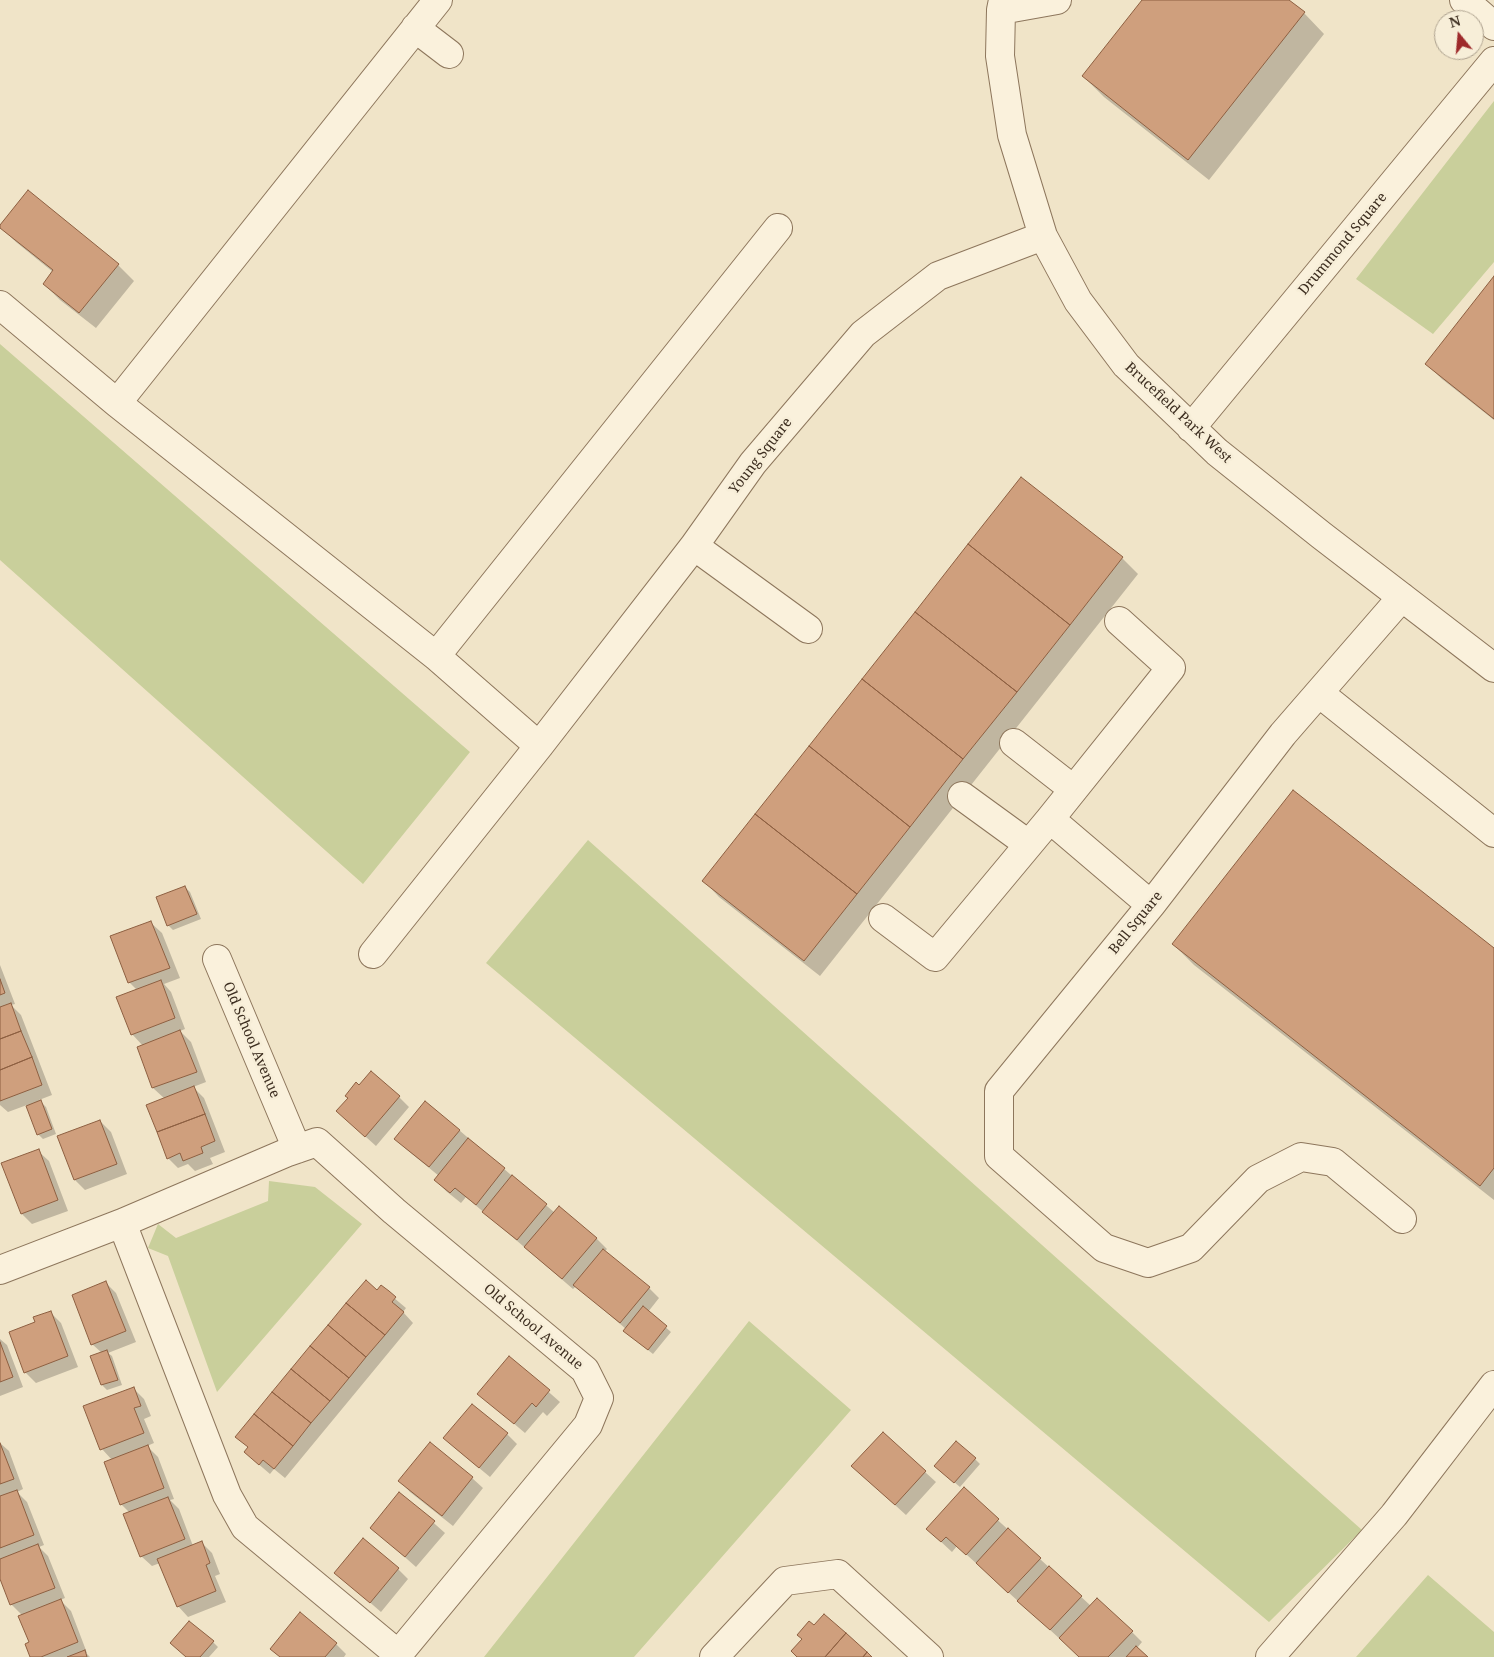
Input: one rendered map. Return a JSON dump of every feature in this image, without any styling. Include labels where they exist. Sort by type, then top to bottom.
[{"type":"street","points":[[117,404],[438,0]]},
{"type":"street","points":[[1002,5],[1057,0]]},
{"type":"street","points":[[1464,0],[1494,26]]},
{"type":"street","name":"Brucefield Park West","points":[[1002,5],[1000,56],[1012,135],[1043,236],[1078,301],[1126,365],[1217,452],[1494,668]]},
{"type":"street","points":[[416,28],[449,54]]},
{"type":"street","name":"Drummond Square","points":[[1191,428],[1494,61]]},
{"type":"street","points":[[436,656],[778,228]]},
{"type":"street","name":"Young Square","points":[[372,954],[539,746],[694,546],[753,463],[863,334],[938,276],[1043,236]]},
{"type":"street","points":[[0,305],[117,404],[436,656],[539,746]]},
{"type":"street","points":[[694,546],[808,629]]},
{"type":"street","name":"Bell Square","points":[[1402,597],[1284,734],[1151,905],[999,1091],[999,1156],[1104,1248],[1148,1263],[1191,1248],[1258,1179],[1301,1157],[1333,1162],[1402,1219]]},
{"type":"street","points":[[883,918],[935,958],[1172,668],[1119,621]]},
{"type":"street","points":[[1319,693],[1494,833]]},
{"type":"street","points":[[1014,743],[1073,789]]},
{"type":"street","points":[[962,796],[1028,844]]},
{"type":"street","points":[[1050,819],[1151,905]]},
{"type":"street","name":"Old School Avenue","points":[[217,959],[297,1149]]},
{"type":"street","name":"Old School Avenue","points":[[0,1270],[122,1223],[317,1142],[394,1211],[585,1370],[599,1398],[588,1425],[397,1656],[245,1527],[227,1494],[122,1223]]},
{"type":"street","points":[[1270,1657],[1394,1515],[1494,1385]]},
{"type":"street","points":[[714,1657],[785,1581],[838,1574],[929,1657]]},
{"type":"green space","points":[[1494,101],[1494,262],[1433,334],[1356,279]]},
{"type":"green space","points":[[0,344],[470,752],[363,884],[0,560]]},
{"type":"green space","points":[[588,840],[1362,1530],[1269,1622],[486,963]]},
{"type":"green space","points":[[269,1181],[315,1187],[362,1224],[217,1392],[168,1256],[148,1248],[158,1224],[176,1238],[268,1201]]},
{"type":"green space","points":[[749,1321],[851,1410],[634,1657],[484,1657]]},
{"type":"green space","points":[[1428,1575],[1494,1632],[1494,1657],[1356,1657]]},
{"type":"building","points":[[1142,0],[1289,0],[1305,12],[1188,160],[1082,76]]},
{"type":"building","points":[[28,190],[119,264],[79,313],[43,284],[53,270],[0,228],[0,225]]},
{"type":"building","points":[[1494,276],[1494,419],[1425,364]]},
{"type":"building","points":[[1021,477],[1123,557],[1070,625],[968,544]]},
{"type":"building","points":[[968,544],[1070,625],[1017,692],[915,612]]},
{"type":"building","points":[[915,612],[1017,692],[963,759],[862,679]]},
{"type":"building","points":[[862,679],[963,759],[910,827],[809,746]]},
{"type":"building","points":[[809,746],[910,827],[857,894],[755,814]]},
{"type":"building","points":[[1293,790],[1494,948],[1494,1168],[1480,1186],[1172,944]]},
{"type":"building","points":[[755,814],[857,894],[804,961],[702,881]]},
{"type":"building","points":[[185,886],[197,914],[167,926],[156,897]]},
{"type":"building","points":[[151,921],[170,968],[128,983],[110,936]]},
{"type":"building","points":[[0,979],[5,993],[0,995]]},
{"type":"building","points":[[161,980],[175,1018],[131,1035],[116,997]]},
{"type":"building","points":[[11,1003],[21,1031],[0,1039],[0,1007]]},
{"type":"building","points":[[180,1030],[197,1072],[152,1088],[137,1047]]},
{"type":"building","points":[[21,1031],[32,1057],[0,1070],[0,1039]]},
{"type":"building","points":[[32,1057],[42,1085],[0,1101],[0,1070]]},
{"type":"building","points":[[371,1071],[400,1096],[365,1137],[336,1111],[348,1098],[345,1096],[356,1082],[359,1085]]},
{"type":"building","points":[[194,1086],[205,1114],[157,1132],[146,1105]]},
{"type":"building","points":[[41,1100],[52,1129],[37,1135],[26,1106]]},
{"type":"building","points":[[425,1101],[460,1130],[429,1167],[394,1139]]},
{"type":"building","points":[[205,1114],[215,1141],[201,1147],[203,1153],[183,1161],[180,1153],[167,1159],[157,1132]]},
{"type":"building","points":[[100,1120],[117,1164],[74,1180],[57,1136]]},
{"type":"building","points":[[468,1138],[505,1168],[476,1205],[455,1188],[450,1193],[434,1180]]},
{"type":"building","points":[[39,1149],[58,1200],[21,1214],[1,1163]]},
{"type":"building","points":[[512,1175],[547,1204],[517,1240],[482,1212]]},
{"type":"building","points":[[559,1206],[597,1238],[562,1279],[524,1247]]},
{"type":"building","points":[[603,1249],[650,1287],[620,1323],[573,1285]]},
{"type":"building","points":[[366,1280],[377,1290],[381,1285],[389,1291],[396,1297],[392,1302],[404,1312],[385,1335],[346,1303]]},
{"type":"building","points":[[106,1281],[126,1331],[91,1345],[72,1295]]},
{"type":"building","points":[[346,1303],[385,1335],[366,1357],[328,1325]]},
{"type":"building","points":[[643,1306],[667,1326],[648,1350],[623,1331]]},
{"type":"building","points":[[51,1311],[68,1356],[24,1373],[9,1332],[35,1322],[33,1317]]},
{"type":"building","points":[[328,1325],[366,1357],[349,1378],[310,1346]]},
{"type":"building","points":[[0,1342],[13,1377],[0,1382]]},
{"type":"building","points":[[310,1346],[349,1378],[330,1401],[291,1369]]},
{"type":"building","points":[[107,1350],[118,1380],[101,1385],[90,1356]]},
{"type":"building","points":[[509,1356],[550,1390],[536,1407],[532,1403],[514,1424],[477,1394]]},
{"type":"building","points":[[291,1369],[330,1401],[311,1423],[272,1392]]},
{"type":"building","points":[[134,1387],[141,1406],[134,1408],[144,1433],[100,1450],[83,1406]]},
{"type":"building","points":[[272,1392],[311,1423],[293,1446],[254,1414]]},
{"type":"building","points":[[472,1404],[508,1433],[479,1468],[443,1438]]},
{"type":"building","points":[[254,1414],[293,1446],[274,1469],[263,1460],[259,1465],[244,1452],[248,1447],[235,1437]]},
{"type":"building","points":[[883,1432],[926,1471],[895,1505],[851,1466]]},
{"type":"building","points":[[956,1441],[976,1458],[954,1483],[934,1466]]},
{"type":"building","points":[[430,1442],[473,1477],[442,1516],[398,1481]]},
{"type":"building","points":[[0,1443],[14,1479],[0,1484]]},
{"type":"building","points":[[148,1445],[164,1488],[120,1505],[104,1462]]},
{"type":"building","points":[[964,1487],[999,1519],[966,1555],[946,1537],[941,1542],[926,1529]]},
{"type":"building","points":[[17,1490],[34,1535],[0,1548],[0,1496]]},
{"type":"building","points":[[399,1492],[435,1521],[405,1557],[370,1528]]},
{"type":"building","points":[[168,1497],[185,1539],[140,1557],[123,1514]]},
{"type":"building","points":[[1008,1528],[1041,1558],[1008,1593],[976,1563]]},
{"type":"building","points":[[363,1538],[399,1568],[370,1603],[334,1573]]},
{"type":"building","points":[[202,1541],[210,1563],[206,1565],[216,1591],[177,1607],[157,1559]]},
{"type":"building","points":[[38,1544],[55,1588],[10,1605],[0,1579],[0,1559]]},
{"type":"building","points":[[1049,1566],[1082,1596],[1050,1630],[1017,1601]]},
{"type":"building","points":[[1097,1598],[1133,1631],[1108,1657],[1079,1657],[1059,1638]]},
{"type":"building","points":[[61,1599],[78,1642],[41,1657],[30,1657],[25,1644],[29,1642],[18,1616]]},
{"type":"building","points":[[300,1612],[337,1643],[325,1657],[280,1657],[270,1649]]},
{"type":"building","points":[[824,1614],[846,1633],[825,1657],[797,1657],[791,1651],[802,1639],[797,1635],[809,1621],[814,1625]]},
{"type":"building","points":[[189,1621],[214,1641],[200,1657],[186,1657],[170,1643]]},
{"type":"building","points":[[846,1633],[867,1652],[863,1657],[825,1657]]},
{"type":"building","points":[[1136,1646],[1148,1657],[1126,1657]]},
{"type":"building","points":[[85,1650],[87,1657],[67,1657]]},
{"type":"building","points":[[867,1652],[872,1657],[863,1657]]}]
